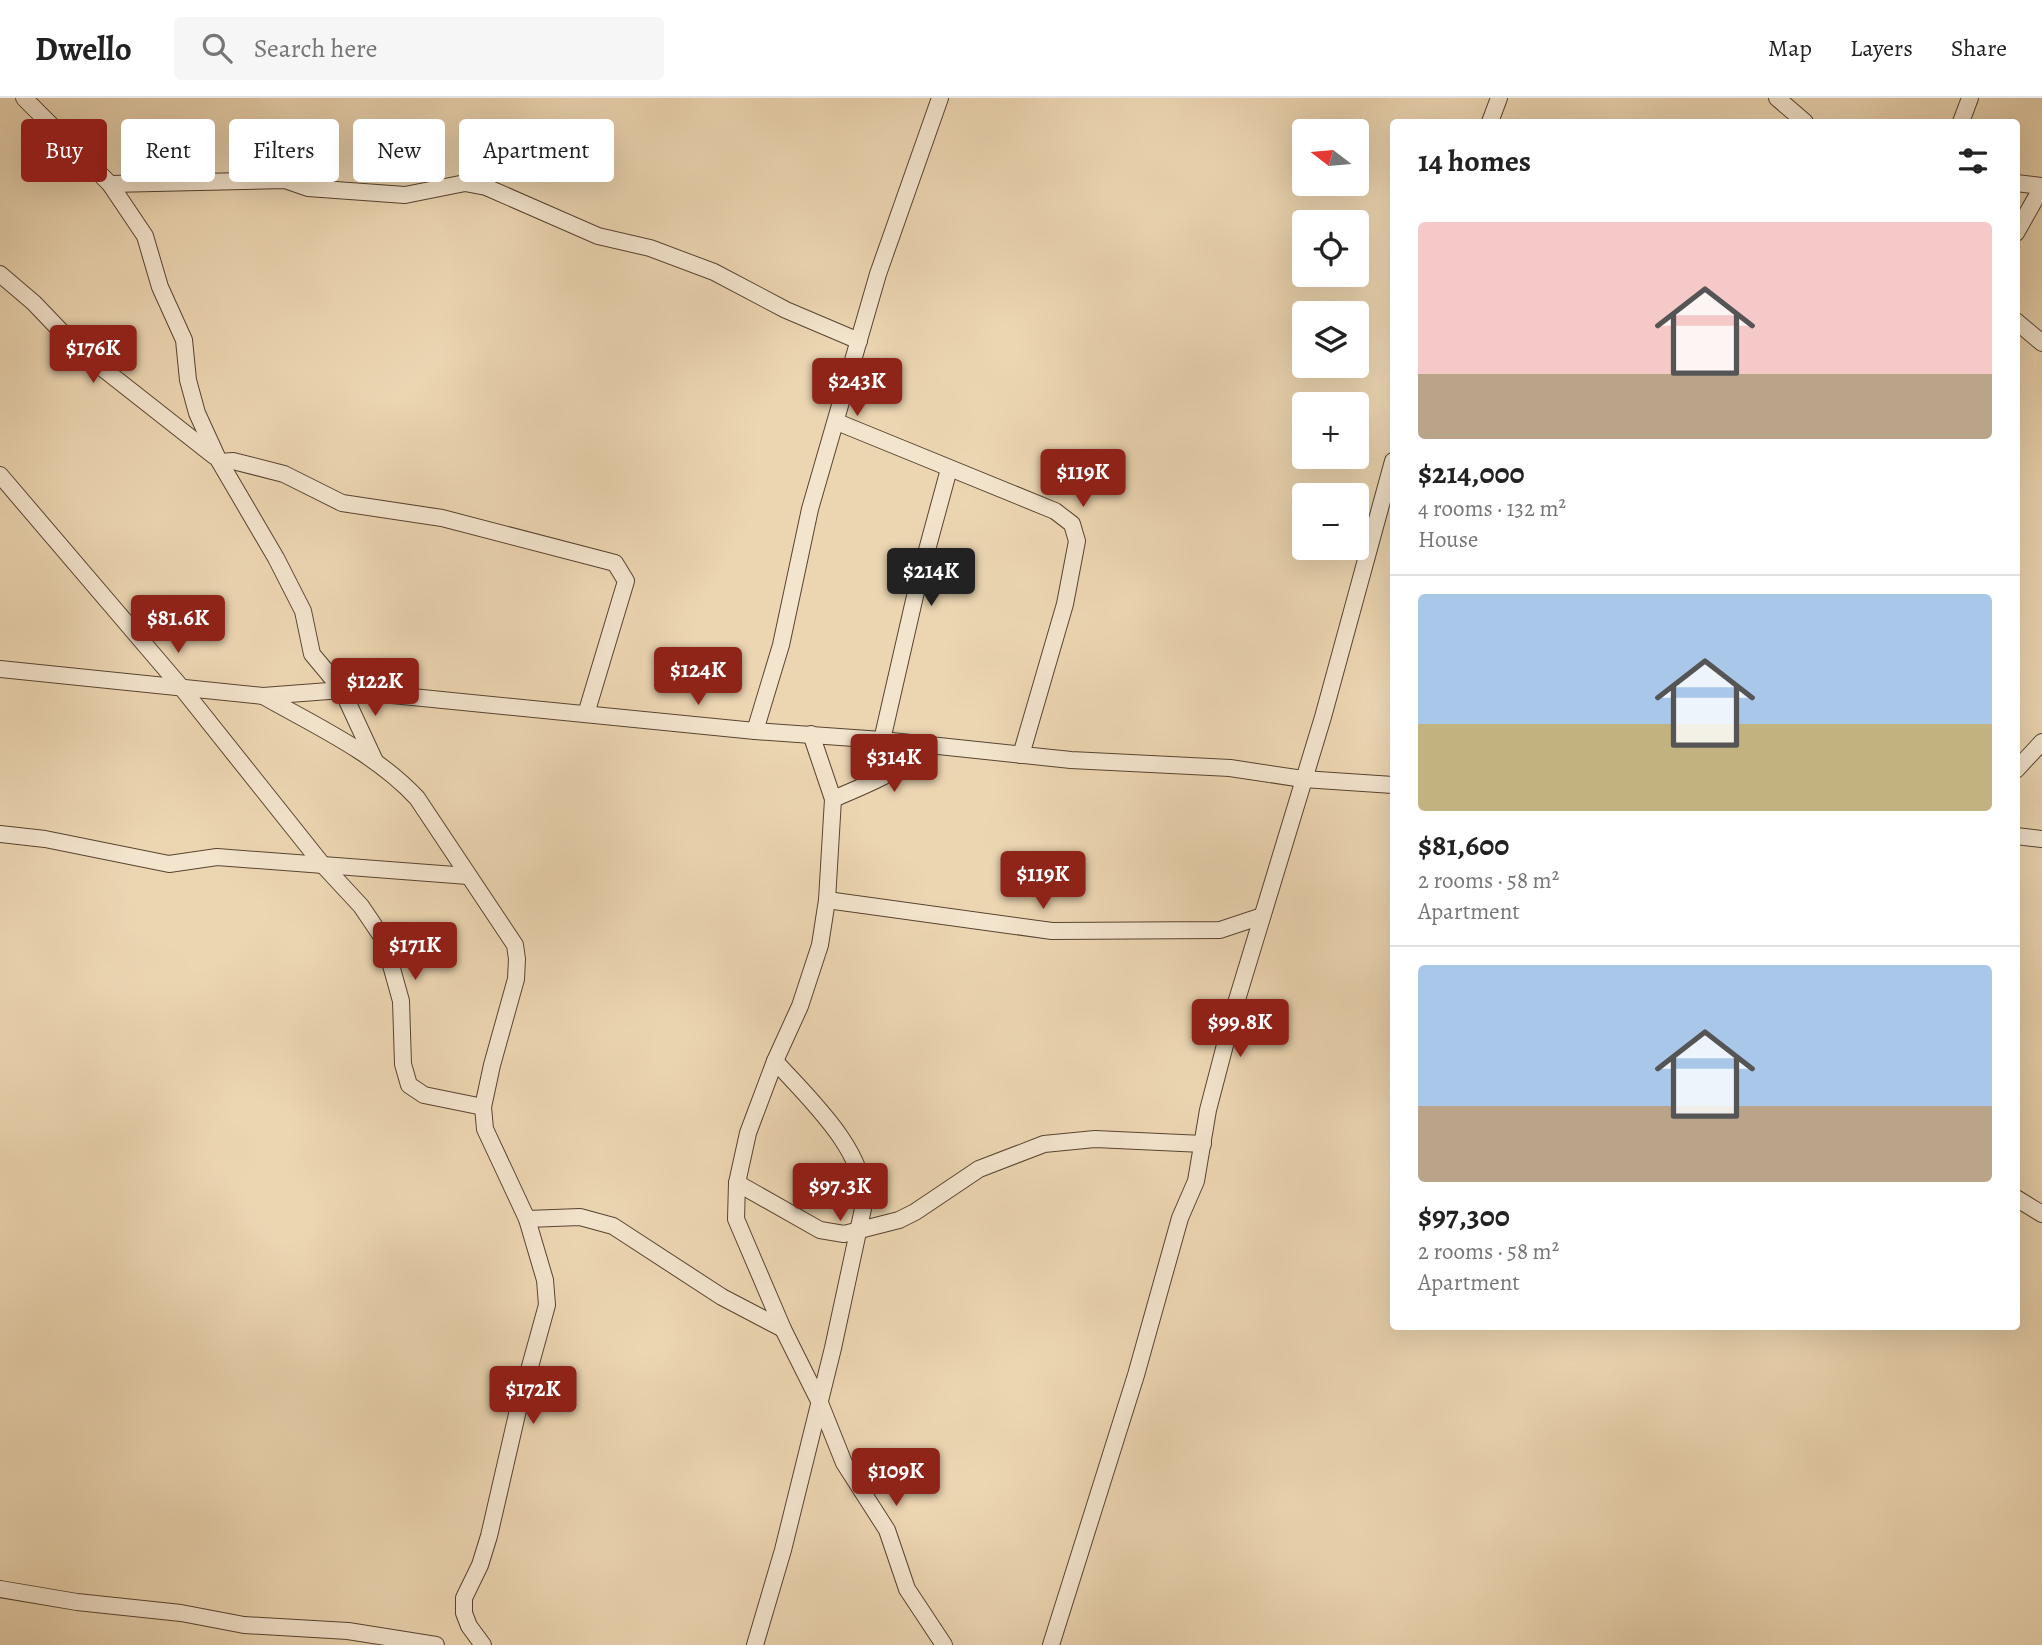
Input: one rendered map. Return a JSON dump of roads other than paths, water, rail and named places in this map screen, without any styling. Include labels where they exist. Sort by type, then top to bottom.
[{"type":"street","points":[[24,98],[110,184],[145,236],[160,287],[184,340],[188,380],[197,413],[219,460],[303,611],[312,654],[342,690],[375,761]]},
{"type":"street","points":[[755,731],[781,645],[810,509],[878,274],[940,98]]},
{"type":"street","points":[[1491,119],[1499,98]]},
{"type":"street","points":[[1777,98],[1802,119]]},
{"type":"street","points":[[1962,119],[1970,98]]},
{"type":"street","points":[[110,184],[285,180],[308,188],[405,195],[465,183],[486,187],[597,236],[650,248],[714,272],[786,310],[859,341]]},
{"type":"street","points":[[2020,184],[2042,187],[2020,226]]},
{"type":"street","points":[[0,274],[34,303],[78,349],[219,460],[284,474],[342,503],[442,518],[615,563],[626,581],[586,715]]},
{"type":"street","points":[[2020,324],[2042,343]]},
{"type":"street","points":[[836,422],[1055,511],[1072,524],[1077,541],[1065,604],[1021,755]]},
{"type":"street","points":[[882,740],[918,583],[949,469]]},
{"type":"street","points":[[1051,1645],[1136,1375],[1180,1218],[1196,1181],[1208,1110],[1262,916],[1323,717],[1390,472]]},
{"type":"street","points":[[0,475],[181,687],[322,864],[361,906],[384,940],[401,1001],[403,1064],[409,1085],[424,1095],[483,1107]]},
{"type":"street","points":[[0,669],[263,696],[342,690],[1128,765],[1230,768],[1304,779],[1390,785]]},
{"type":"street","points":[[263,696],[375,761],[400,780],[416,798],[514,945],[517,959],[516,979],[483,1107],[489,1140],[527,1219],[545,1280],[547,1305],[518,1410],[489,1536],[480,1565],[464,1598],[464,1613],[469,1626],[483,1645]]},
{"type":"street","points":[[811,734],[833,799],[827,900],[820,944],[800,1006],[775,1061],[748,1133],[734,1202],[736,1219],[851,1476],[887,1530],[907,1589],[938,1641]]},
{"type":"street","points":[[2020,765],[2042,742]]},
{"type":"street","points":[[833,799],[885,778],[910,763],[930,746]]},
{"type":"street","points":[[0,834],[45,839],[169,864],[217,857],[468,876]]},
{"type":"street","points":[[2020,836],[2042,839]]},
{"type":"street","points":[[827,900],[1052,931],[1220,929],[1262,916]]},
{"type":"street","points":[[754,1645],[783,1550],[820,1403],[865,1188],[860,1174],[827,1119],[775,1061]]},
{"type":"street","points":[[737,1182],[775,1207],[820,1230],[844,1234],[907,1216],[979,1169],[1044,1144],[1095,1139],[1203,1144]]},
{"type":"street","points":[[2020,1200],[2042,1214]]},
{"type":"street","points":[[527,1219],[580,1217],[613,1226],[722,1297],[783,1329]]},
{"type":"street","points":[[0,1589],[77,1602],[181,1613],[244,1625],[348,1631],[436,1645]]}]
